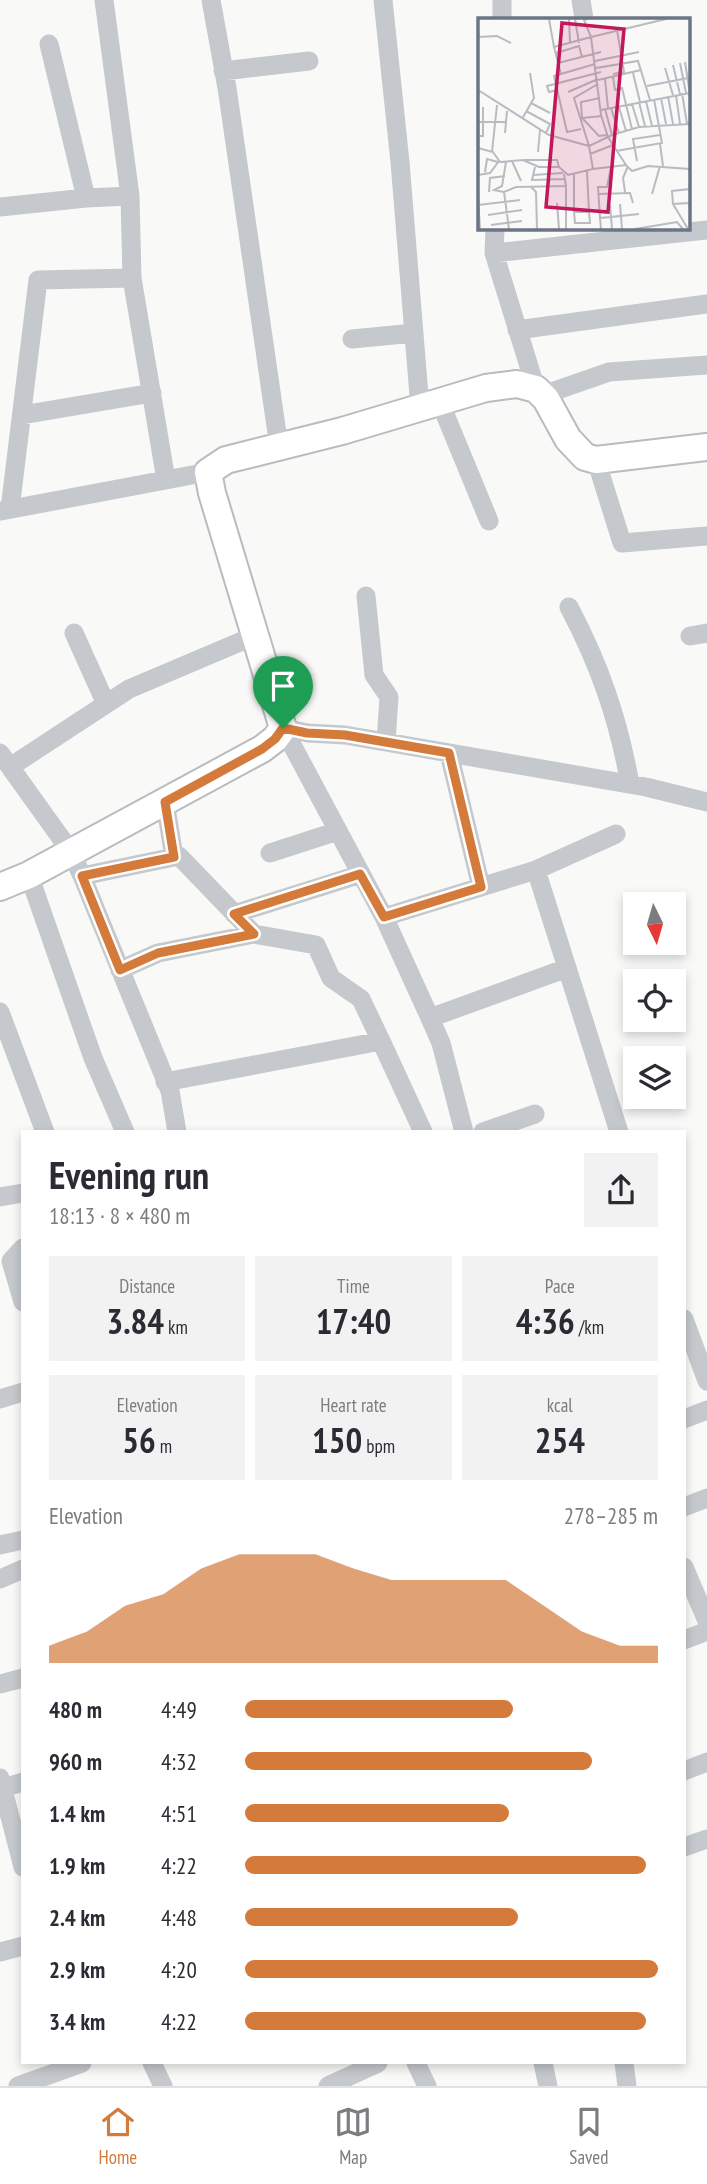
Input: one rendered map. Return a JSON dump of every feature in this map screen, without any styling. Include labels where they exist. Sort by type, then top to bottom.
[{"type":"street","points":[[104,0],[130,196],[132,278],[166,480]]},
{"type":"street","points":[[211,0],[279,447]]},
{"type":"street","points":[[383,0],[414,333],[430,405],[489,522]]},
{"type":"street","points":[[502,0],[502,18]]},
{"type":"street","points":[[581,0],[584,18]]},
{"type":"street","points":[[49,44],[86,198]]},
{"type":"street","points":[[223,71],[309,61]]},
{"type":"street","points":[[0,206],[130,196]]},
{"type":"street","points":[[495,229],[494,253],[539,392],[568,439],[585,457],[596,460],[707,447]]},
{"type":"street","points":[[494,253],[707,230]]},
{"type":"street","points":[[132,278],[38,280],[22,415],[5,510],[208,472],[226,460],[486,388],[517,384],[539,392],[609,372],[707,365]]},
{"type":"street","points":[[517,330],[707,304]]},
{"type":"street","points":[[352,339],[414,333]]},
{"type":"street","points":[[22,415],[152,393]]},
{"type":"street","points":[[596,460],[622,543],[707,536]]},
{"type":"street","points":[[208,472],[283,728],[384,917],[430,1018],[441,1043],[463,1130]]},
{"type":"street","points":[[366,596],[374,675],[389,697],[386,742]]},
{"type":"street","points":[[569,607],[590,648],[617,723],[630,784]]},
{"type":"street","points":[[74,633],[106,704]]},
{"type":"street","points":[[177,1130],[170,1091],[71,852],[5,760],[129,689],[254,636]]},
{"type":"street","points":[[283,728],[307,733],[345,735],[630,784],[707,802]]},
{"type":"street","points":[[0,887],[29,875],[262,749],[275,739],[283,728]]},
{"type":"street","points":[[449,753],[481,887]]},
{"type":"street","points":[[165,802],[174,857]]},
{"type":"street","points":[[270,853],[338,831]]},
{"type":"street","points":[[384,917],[536,870],[616,834]]},
{"type":"street","points":[[82,876],[179,856],[254,934]]},
{"type":"street","points":[[536,870],[618,1130]]},
{"type":"street","points":[[234,914],[360,874]]},
{"type":"street","points":[[29,875],[93,1058],[124,1130]]},
{"type":"street","points":[[120,970],[158,953],[254,934],[316,945],[331,978],[361,999],[423,1130]]},
{"type":"street","points":[[430,1018],[567,968]]},
{"type":"street","points":[[0,1012],[45,1130]]},
{"type":"street","points":[[165,1082],[381,1041]]},
{"type":"street","points":[[489,1130],[535,1114]]},
{"type":"street","points":[[0,1197],[21,1199]]},
{"type":"street","points":[[21,1250],[11,1261],[21,1294]]},
{"type":"street","points":[[694,1327],[707,1381]]},
{"type":"street","points":[[0,1399],[21,1393]]},
{"type":"street","points":[[686,1418],[707,1409]]},
{"type":"street","points":[[686,1506],[707,1498]]},
{"type":"street","points":[[0,1545],[21,1540]]},
{"type":"street","points":[[0,1579],[21,1570]]},
{"type":"street","points":[[686,1572],[707,1621]]},
{"type":"street","points":[[686,1639],[707,1631]]},
{"type":"street","points":[[0,1684],[21,1679]]},
{"type":"street","points":[[686,1770],[707,1762]]},
{"type":"street","points":[[21,1782],[1,1785],[21,1860]]},
{"type":"street","points":[[686,1846],[707,1839]]},
{"type":"street","points":[[0,1952],[21,1947]]},
{"type":"street","points":[[152,2064],[163,2086]]},
{"type":"street","points":[[328,2086],[376,2064]]},
{"type":"street","points":[[416,2064],[427,2086]]},
{"type":"street","points":[[543,2064],[548,2086]]},
{"type":"street","points":[[624,2064],[627,2086]]},
{"type":"street","points":[[18,2086],[70,2070]]},
{"type":"route","points":[[283,728],[307,733],[345,735],[449,753],[481,887],[384,917],[360,874],[234,914],[254,934],[158,953],[120,970],[82,876],[174,857],[165,802],[262,749],[275,739],[283,728]]}]
